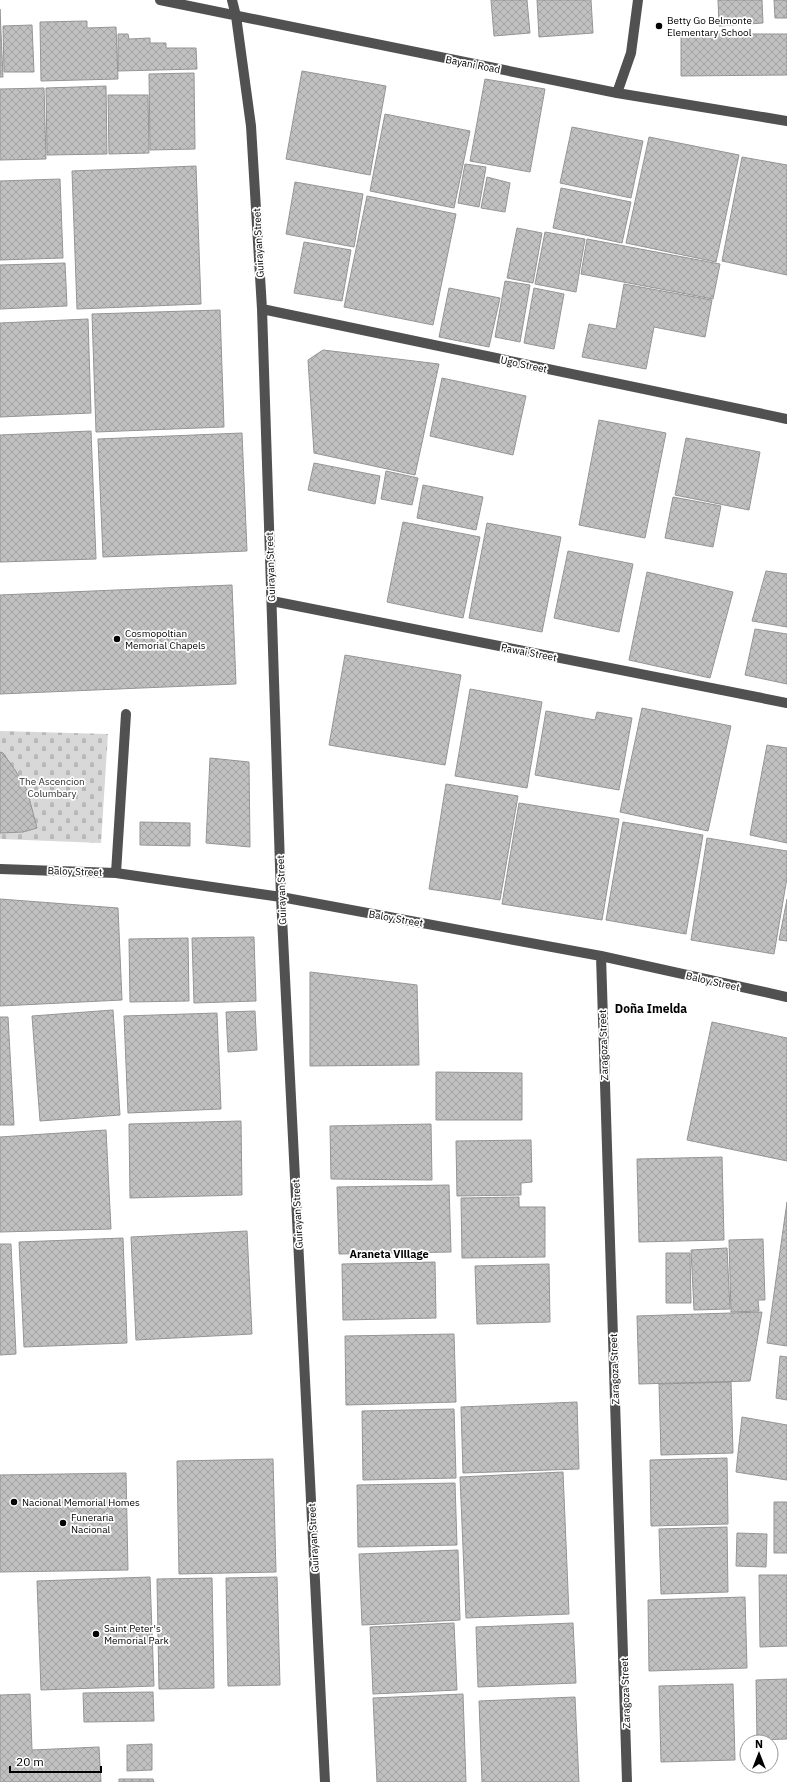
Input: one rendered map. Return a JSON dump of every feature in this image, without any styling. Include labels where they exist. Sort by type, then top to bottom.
[{"type":"street","name":"Bayani Road","points":[[160,0],[617,93],[787,121]]},
{"type":"street","name":"Guirayan Street","points":[[232,0],[236,16],[251,126],[262,309],[281,897],[325,1782]]},
{"type":"street","points":[[617,93],[631,54],[638,0]]},
{"type":"street","name":"Ugo Street","points":[[262,309],[787,419]]},
{"type":"street","name":"Pawai Street","points":[[272,601],[787,703]]},
{"type":"street","points":[[116,873],[126,714]]},
{"type":"street","name":"Baloy Street","points":[[0,869],[116,873],[281,897],[601,956],[787,997]]},
{"type":"street","name":"Zaragoza Street","points":[[601,956],[627,1782]]},
{"type":"green space","name":"The Ascencion Columbary","points":[[0,731],[108,734],[101,843],[0,839]]},
{"type":"building","points":[[491,0],[527,0],[530,33],[494,36]]},
{"type":"building","points":[[537,0],[591,0],[593,33],[539,37]]},
{"type":"building","points":[[718,0],[762,0],[763,23],[719,26]]},
{"type":"building","points":[[774,0],[787,0],[787,18],[775,18]]},
{"type":"building","points":[[0,9],[3,77],[0,77]]},
{"type":"building","points":[[87,21],[87,28],[116,27],[118,79],[41,81],[40,22]]},
{"type":"building","points":[[32,25],[34,72],[4,72],[3,26]]},
{"type":"building","points":[[118,34],[128,34],[129,39],[150,38],[150,43],[166,43],[166,48],[196,48],[197,69],[118,71]]},
{"type":"building","points":[[681,34],[787,34],[787,75],[681,76]]},
{"type":"building","points":[[302,71],[386,86],[370,175],[286,159]]},
{"type":"building","points":[[194,73],[195,149],[150,150],[149,74]]},
{"type":"building","points":[[485,79],[545,89],[530,172],[470,161]]},
{"type":"building","points":[[106,86],[107,154],[47,155],[46,88]]},
{"type":"building","points":[[44,88],[46,159],[0,160],[0,89]]},
{"type":"building","points":[[108,95],[148,95],[149,153],[109,154]]},
{"type":"building","points":[[385,114],[470,131],[454,208],[370,191]]},
{"type":"building","points":[[572,127],[643,141],[631,198],[560,183]]},
{"type":"building","points":[[649,137],[739,155],[716,262],[626,243]]},
{"type":"building","points":[[742,157],[787,165],[787,275],[722,261]]},
{"type":"building","points":[[465,164],[486,167],[479,207],[458,203]]},
{"type":"building","points":[[196,166],[201,304],[77,309],[72,171]]},
{"type":"building","points":[[487,177],[510,183],[505,212],[481,208]]},
{"type":"building","points":[[60,179],[63,258],[0,260],[0,181]]},
{"type":"building","points":[[295,182],[363,194],[354,247],[286,234]]},
{"type":"building","points":[[561,188],[631,202],[622,243],[553,228]]},
{"type":"building","points":[[367,196],[456,214],[433,325],[344,307]]},
{"type":"building","points":[[517,228],[542,233],[533,283],[507,278]]},
{"type":"building","points":[[545,232],[585,239],[576,292],[535,284]]},
{"type":"building","points":[[587,239],[720,264],[713,299],[581,274]]},
{"type":"building","points":[[304,242],[351,250],[342,301],[294,293]]},
{"type":"building","points":[[65,263],[67,306],[0,309],[0,265]]},
{"type":"building","points":[[505,281],[530,285],[520,342],[495,337]]},
{"type":"building","points":[[624,284],[712,300],[705,337],[654,327],[646,369],[582,357],[589,324],[616,329]]},
{"type":"building","points":[[449,288],[500,298],[489,347],[439,337]]},
{"type":"building","points":[[534,288],[564,294],[554,349],[524,343]]},
{"type":"building","points":[[220,310],[224,427],[96,432],[92,314]]},
{"type":"building","points":[[88,319],[91,413],[0,417],[0,323]]},
{"type":"building","points":[[323,350],[439,364],[415,475],[314,453],[308,360]]},
{"type":"building","points":[[442,378],[526,396],[513,455],[430,436]]},
{"type":"building","points":[[599,420],[666,433],[645,538],[579,525]]},
{"type":"building","points":[[91,431],[96,559],[0,562],[0,435]]},
{"type":"building","points":[[242,433],[247,551],[103,557],[98,439]]},
{"type":"building","points":[[686,438],[760,452],[749,510],[675,495]]},
{"type":"building","points":[[314,463],[380,476],[375,504],[308,490]]},
{"type":"building","points":[[386,471],[418,478],[412,505],[381,499]]},
{"type":"building","points":[[423,485],[483,497],[476,530],[417,518]]},
{"type":"building","points":[[673,497],[721,506],[713,547],[665,538]]},
{"type":"building","points":[[403,522],[480,537],[463,618],[387,602]]},
{"type":"building","points":[[487,523],[561,537],[542,632],[469,618]]},
{"type":"building","points":[[568,551],[633,564],[619,632],[554,618]]},
{"type":"building","points":[[766,571],[787,574],[787,627],[752,621]]},
{"type":"building","points":[[647,572],[733,592],[710,678],[629,660]]},
{"type":"building","name":"Cosmopoltian Memorial Chapels","points":[[232,585],[236,684],[0,694],[0,595]]},
{"type":"building","points":[[755,629],[787,634],[787,684],[745,675]]},
{"type":"building","points":[[345,655],[461,675],[445,765],[329,745]]},
{"type":"building","points":[[470,689],[542,702],[527,788],[455,776]]},
{"type":"building","points":[[642,708],[731,726],[708,831],[620,812]]},
{"type":"building","points":[[546,711],[595,720],[597,712],[632,718],[619,790],[535,775]]},
{"type":"building","points":[[767,745],[787,748],[787,843],[750,835]]},
{"type":"building","name":"The Ascencion Columbary","points":[[0,752],[3,753],[27,790],[37,828],[23,832],[0,833]]},
{"type":"building","points":[[210,758],[249,762],[250,847],[206,843]]},
{"type":"building","points":[[446,784],[518,796],[500,900],[429,889]]},
{"type":"building","points":[[519,803],[619,819],[602,920],[502,904]]},
{"type":"building","points":[[140,822],[190,823],[190,846],[140,845]]},
{"type":"building","points":[[623,822],[703,835],[686,934],[606,920]]},
{"type":"building","points":[[707,838],[787,851],[787,878],[774,954],[691,940]]},
{"type":"building","points":[[0,899],[118,908],[122,1000],[0,1006]]},
{"type":"building","points":[[787,899],[787,941],[779,940]]},
{"type":"building","points":[[254,937],[256,1001],[194,1003],[192,938]]},
{"type":"building","points":[[188,938],[189,1001],[130,1002],[129,939]]},
{"type":"building","points":[[310,972],[417,985],[419,1065],[310,1066]]},
{"type":"building","points":[[113,1010],[120,1115],[40,1121],[32,1016]]},
{"type":"building","points":[[255,1011],[257,1050],[228,1052],[226,1012]]},
{"type":"building","points":[[217,1013],[221,1109],[128,1113],[124,1016]]},
{"type":"building","points":[[0,1017],[8,1017],[14,1125],[0,1125]]},
{"type":"building","points":[[712,1022],[787,1038],[787,1161],[687,1140]]},
{"type":"building","points":[[436,1072],[522,1073],[522,1120],[436,1120]]},
{"type":"building","points":[[241,1121],[242,1195],[130,1198],[129,1124]]},
{"type":"building","points":[[431,1124],[432,1180],[331,1179],[330,1126]]},
{"type":"building","points":[[106,1130],[111,1229],[0,1232],[0,1137]]},
{"type":"building","points":[[531,1140],[532,1182],[521,1183],[521,1195],[457,1196],[456,1141]]},
{"type":"building","points":[[722,1157],[724,1240],[639,1242],[637,1159]]},
{"type":"building","points":[[449,1185],[451,1252],[339,1254],[337,1187]]},
{"type":"building","points":[[519,1197],[519,1207],[545,1207],[545,1257],[462,1258],[461,1198]]},
{"type":"building","points":[[787,1202],[787,1346],[767,1343]]},
{"type":"building","points":[[247,1231],[252,1334],[136,1340],[131,1237]]},
{"type":"building","points":[[123,1238],[127,1343],[24,1347],[19,1242]]},
{"type":"building","points":[[763,1239],[765,1300],[758,1300],[759,1311],[731,1312],[729,1240]]},
{"type":"building","points":[[0,1244],[11,1244],[16,1354],[0,1355]]},
{"type":"building","points":[[727,1248],[730,1309],[694,1310],[691,1250]]},
{"type":"building","points":[[666,1253],[690,1253],[691,1303],[666,1303]]},
{"type":"building","points":[[435,1262],[436,1318],[343,1320],[342,1264]]},
{"type":"building","points":[[549,1264],[550,1322],[477,1324],[475,1266]]},
{"type":"building","points":[[762,1312],[750,1381],[639,1384],[637,1316]]},
{"type":"building","points":[[454,1334],[456,1402],[346,1405],[345,1336]]},
{"type":"building","points":[[780,1356],[787,1357],[787,1400],[776,1398]]},
{"type":"building","points":[[731,1382],[733,1453],[661,1455],[659,1384]]},
{"type":"building","points":[[577,1402],[579,1469],[463,1473],[461,1407]]},
{"type":"building","points":[[454,1409],[456,1478],[363,1480],[362,1411]]},
{"type":"building","points":[[742,1417],[787,1425],[787,1480],[736,1472]]},
{"type":"building","points":[[727,1458],[728,1524],[651,1526],[650,1460]]},
{"type":"building","points":[[273,1459],[276,1572],[179,1574],[177,1461]]},
{"type":"building","points":[[563,1472],[569,1614],[466,1618],[460,1477]]},
{"type":"building","name":"Funeraria Nacional","points":[[126,1473],[128,1570],[0,1572],[0,1475]]},
{"type":"building","points":[[455,1483],[457,1545],[358,1547],[357,1485]]},
{"type":"building","points":[[774,1502],[787,1502],[787,1553],[774,1553]]},
{"type":"building","points":[[727,1527],[728,1592],[661,1594],[659,1529]]},
{"type":"building","points":[[737,1533],[767,1534],[766,1567],[736,1566]]},
{"type":"building","points":[[458,1550],[460,1620],[362,1625],[359,1554]]},
{"type":"building","points":[[759,1575],[787,1575],[787,1646],[760,1647]]},
{"type":"building","name":"Saint Peter's Memorial Park","points":[[150,1577],[154,1686],[41,1690],[37,1581]]},
{"type":"building","points":[[277,1577],[280,1685],[228,1686],[226,1578]]},
{"type":"building","points":[[212,1578],[214,1688],[159,1689],[157,1579]]},
{"type":"building","points":[[745,1597],[747,1668],[649,1671],[648,1600]]},
{"type":"building","points":[[454,1623],[457,1690],[373,1694],[370,1627]]},
{"type":"building","points":[[573,1623],[576,1683],[478,1687],[476,1627]]},
{"type":"building","points":[[787,1679],[787,1739],[779,1739],[779,1734],[757,1734],[756,1680]]},
{"type":"building","points":[[733,1684],[735,1760],[661,1762],[659,1686]]},
{"type":"building","points":[[153,1692],[154,1721],[84,1722],[83,1693]]},
{"type":"building","points":[[30,1694],[32,1750],[99,1747],[101,1782],[0,1782],[0,1695]]},
{"type":"building","points":[[463,1694],[466,1782],[377,1782],[373,1698]]},
{"type":"building","points":[[575,1697],[579,1782],[482,1782],[479,1701]]},
{"type":"building","points":[[152,1744],[152,1770],[127,1771],[127,1745]]},
{"type":"building","points":[[119,1779],[153,1779],[154,1782],[119,1782]]},
{"type":"place","name":"Betty Go Belmonte Elementary School","points":[[659,26]]},
{"type":"place","name":"Cosmopoltian Memorial Chapels","points":[[117,639]]},
{"type":"place","name":"Nacional Memorial Homes","points":[[14,1502]]},
{"type":"place","name":"Funeraria Nacional","points":[[63,1523]]},
{"type":"place","name":"Saint Peter's Memorial Park","points":[[96,1634]]},
{"type":"district","name":"Doña Imelda","points":[[651,1009]]},
{"type":"district","name":"Araneta Village","points":[[389,1254]]}]
